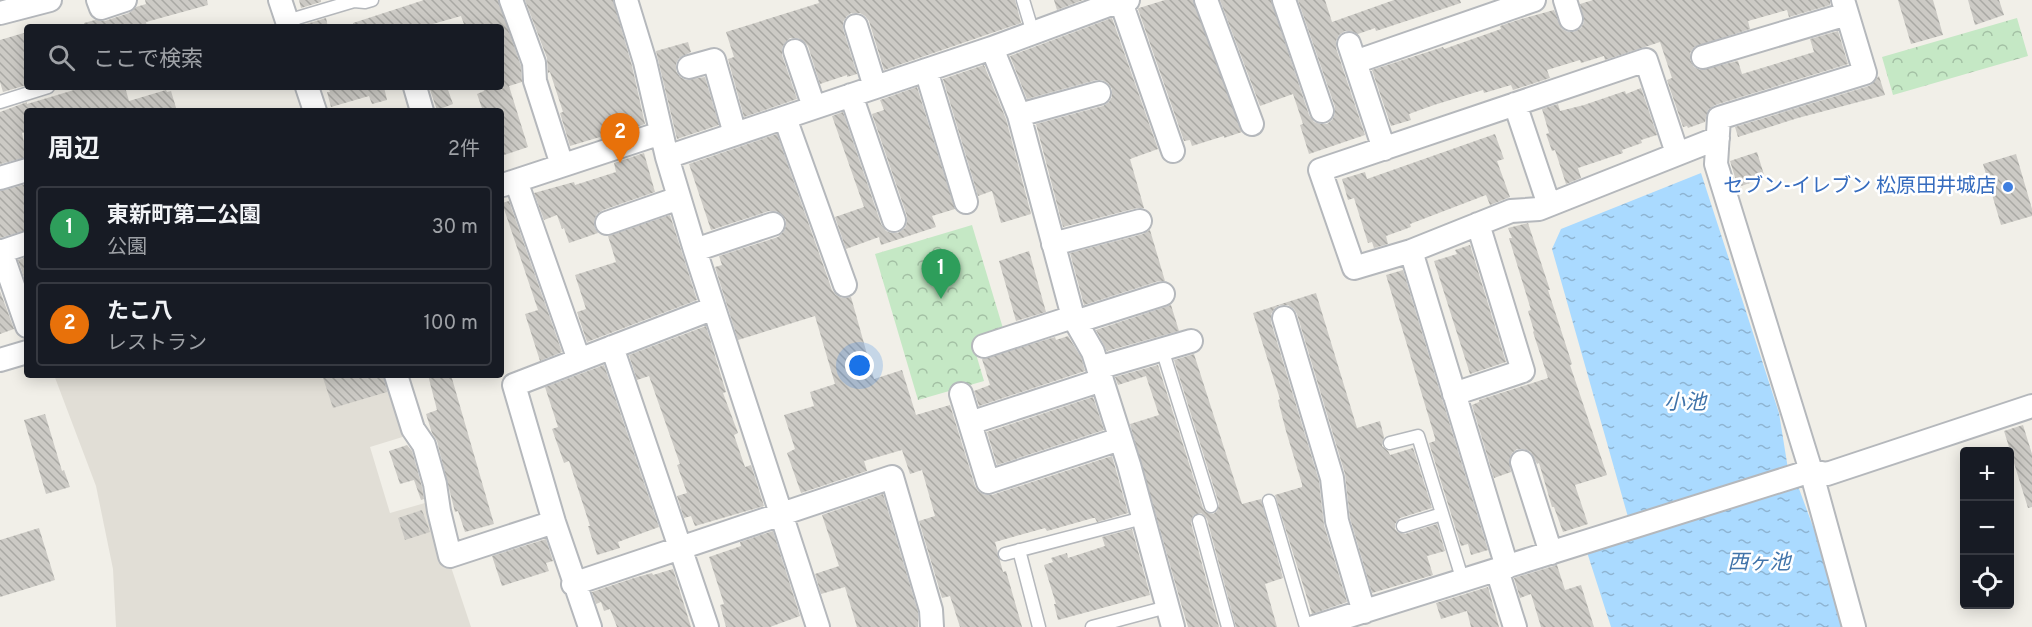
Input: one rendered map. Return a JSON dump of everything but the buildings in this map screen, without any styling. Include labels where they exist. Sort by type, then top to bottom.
[{"type":"street","points":[[0,14],[50,0]]},
{"type":"street","points":[[98,0],[101,8],[125,0]]},
{"type":"street","points":[[511,0],[534,63],[535,81],[562,165]]},
{"type":"street","points":[[626,0],[645,62],[679,198],[818,627]]},
{"type":"street","points":[[1206,0],[1252,124]]},
{"type":"street","points":[[1284,0],[1322,111]]},
{"type":"street","points":[[1384,149],[1352,53],[1534,0]]},
{"type":"street","points":[[667,157],[992,48],[1115,2],[1173,151]]},
{"type":"street","points":[[1703,57],[1845,7],[1865,73],[1719,118],[1716,164],[1811,471],[1854,627]]},
{"type":"street","points":[[856,26],[875,87]]},
{"type":"street","points":[[992,48],[1019,115],[1074,320],[1093,352],[1170,617]]},
{"type":"street","points":[[795,51],[814,107]]},
{"type":"street","points":[[689,68],[714,60],[735,134]]},
{"type":"street","points":[[1677,153],[1646,60],[1320,170],[1354,268],[1411,251],[1511,211],[1539,209],[1718,138]]},
{"type":"street","points":[[926,70],[966,202]]},
{"type":"street","points":[[308,90],[314,108]]},
{"type":"street","points":[[416,90],[421,108]]},
{"type":"street","points":[[1019,115],[1099,93]]},
{"type":"street","points":[[851,95],[894,220]]},
{"type":"street","points":[[1515,104],[1550,205]]},
{"type":"street","points":[[785,118],[845,285]]},
{"type":"street","points":[[579,360],[508,183],[661,133]]},
{"type":"street","points":[[0,178],[24,171]]},
{"type":"street","points":[[608,223],[679,198]]},
{"type":"street","points":[[1053,244],[1140,221]]},
{"type":"street","points":[[695,250],[773,224]]},
{"type":"street","points":[[1454,394],[1523,371],[1478,224]]},
{"type":"street","points":[[24,244],[1,251],[24,318]]},
{"type":"street","points":[[1411,251],[1454,394],[1502,569],[1515,627]]},
{"type":"street","points":[[984,346],[1163,294]]},
{"type":"street","points":[[590,627],[573,584],[514,385],[714,308]]},
{"type":"street","points":[[1284,318],[1332,478],[1337,521],[1364,612]]},
{"type":"street","points":[[970,423],[1162,349],[1191,341]]},
{"type":"street","points":[[612,347],[707,627]]},
{"type":"street","points":[[0,360],[24,353]]},
{"type":"street","points":[[397,378],[413,429],[424,445],[435,484],[450,556],[554,522]]},
{"type":"street","points":[[961,394],[988,482],[1120,439]]},
{"type":"street","points":[[1314,627],[1811,471],[1827,474],[2030,413]]},
{"type":"street","points":[[1522,462],[1551,553]]},
{"type":"street","points":[[573,584],[892,477],[931,610],[932,627]]},
{"type":"lane","points":[[285,16],[354,1],[372,0]]},
{"type":"lane","points":[[1023,0],[1033,33]]},
{"type":"lane","points":[[0,102],[38,90]]},
{"type":"lane","points":[[1162,349],[1211,506]]},
{"type":"lane","points":[[1390,443],[1418,436],[1462,581]]},
{"type":"lane","points":[[1269,501],[1306,627]]},
{"type":"lane","points":[[1403,526],[1442,514]]},
{"type":"lane","points":[[1005,554],[1143,518]]},
{"type":"lane","points":[[1199,521],[1228,627]]},
{"type":"lane","points":[[1019,550],[1039,627]]},
{"type":"lane","points":[[1092,627],[1170,617]]},
{"type":"shaded area","points":[[55,378],[391,378],[409,435],[370,447],[390,513],[425,503],[443,562],[449,561],[471,627],[116,627],[113,569],[96,486]]},
{"type":"green space","points":[[2017,18],[2028,56],[1893,95],[1882,57]]},
{"type":"green space","points":[[972,225],[1008,345],[976,354],[984,381],[918,400],[875,254]]},
{"type":"water","name":"小池","points":[[1701,173],[1779,413],[1788,469],[1628,517],[1552,249],[1561,229]]},
{"type":"water","name":"西ヶ池","points":[[1798,486],[1825,559],[1845,627],[1611,627],[1586,549]]},
{"type":"place","name":"たこ八","points":[[620,163]]},
{"type":"place","name":"セブン-イレブン 松原田井城店","points":[[2008,187]]},
{"type":"place","name":"東新町第二公園","points":[[941,299]]}]
